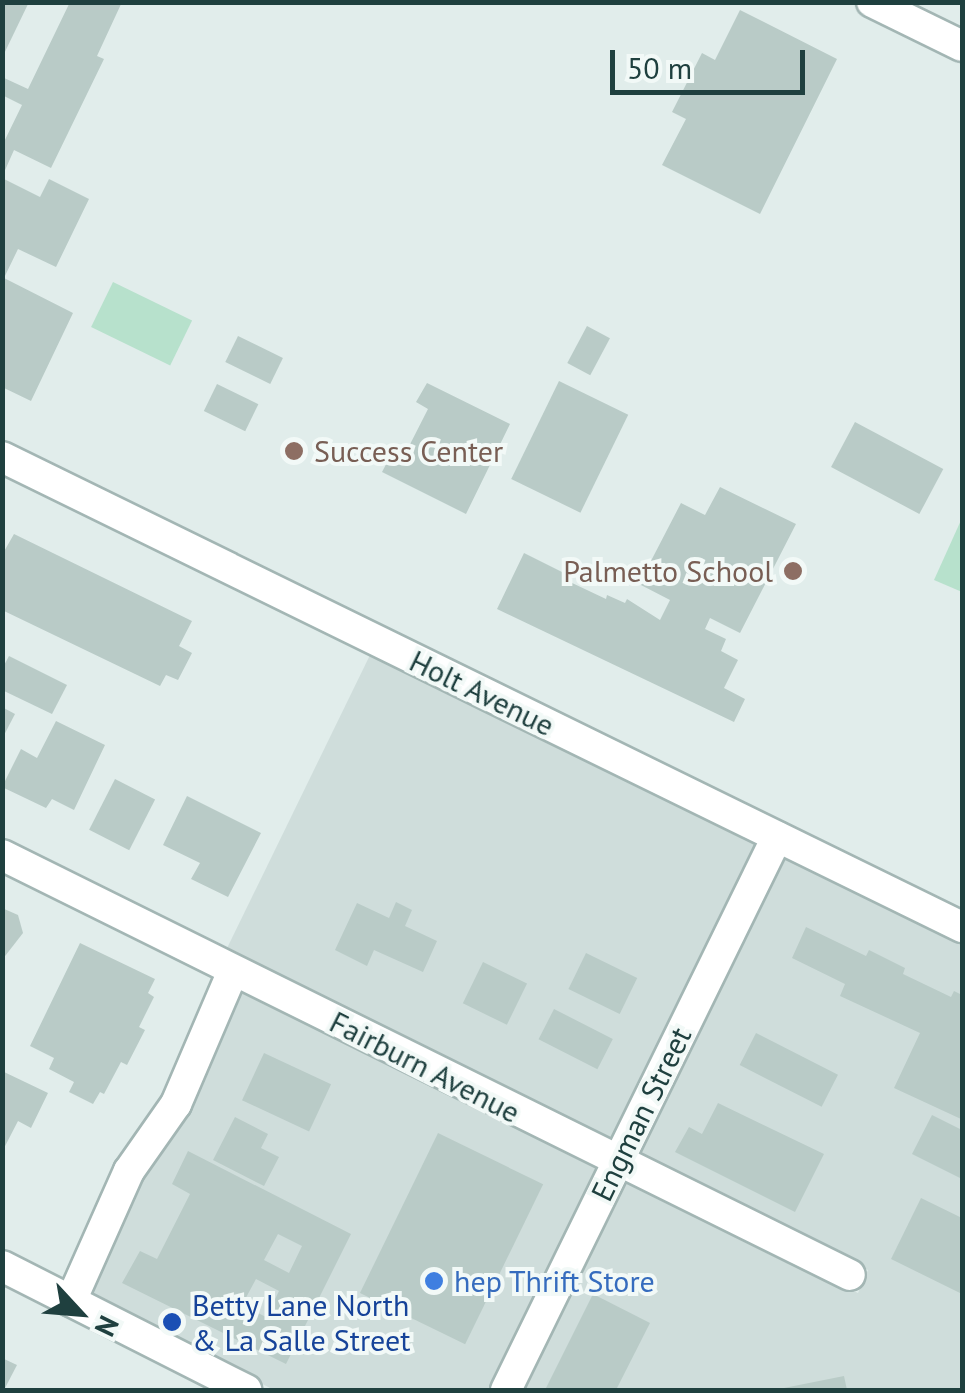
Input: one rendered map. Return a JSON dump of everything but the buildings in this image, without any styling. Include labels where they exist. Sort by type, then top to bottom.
[{"type":"street","points":[[872,2],[962,46]]},
{"type":"street","name":"Holt Avenue","points":[[2,457],[962,927]]},
{"type":"street","name":"Engman Street","points":[[506,1390],[777,837]]},
{"type":"street","name":"Fairburn Avenue","points":[[2,855],[617,1163],[850,1275]]},
{"type":"street","points":[[71,1301],[129,1171],[176,1104],[233,971]]},
{"type":"street","points":[[2,1266],[246,1390]]},
{"type":"shaded area","points":[[371,653],[757,841],[612,1141],[225,952]]},
{"type":"shaded area","points":[[784,856],[962,942],[962,1390],[522,1390],[625,1182],[858,1293],[868,1270],[637,1158]]},
{"type":"shaded area","points":[[241,990],[598,1168],[489,1390],[274,1390],[91,1296],[141,1180],[190,1110]]},
{"type":"green space","points":[[113,282],[192,321],[170,366],[91,327]]},
{"type":"green space","points":[[962,518],[962,592],[934,580]]},
{"type":"place","name":"Success Center","points":[[294,451]]},
{"type":"place","name":"Palmetto School","points":[[793,571]]},
{"type":"place","name":"hep Thrift Store","points":[[434,1281]]},
{"type":"place","name":"Betty Lane North & La Salle Street","points":[[172,1322]]}]
